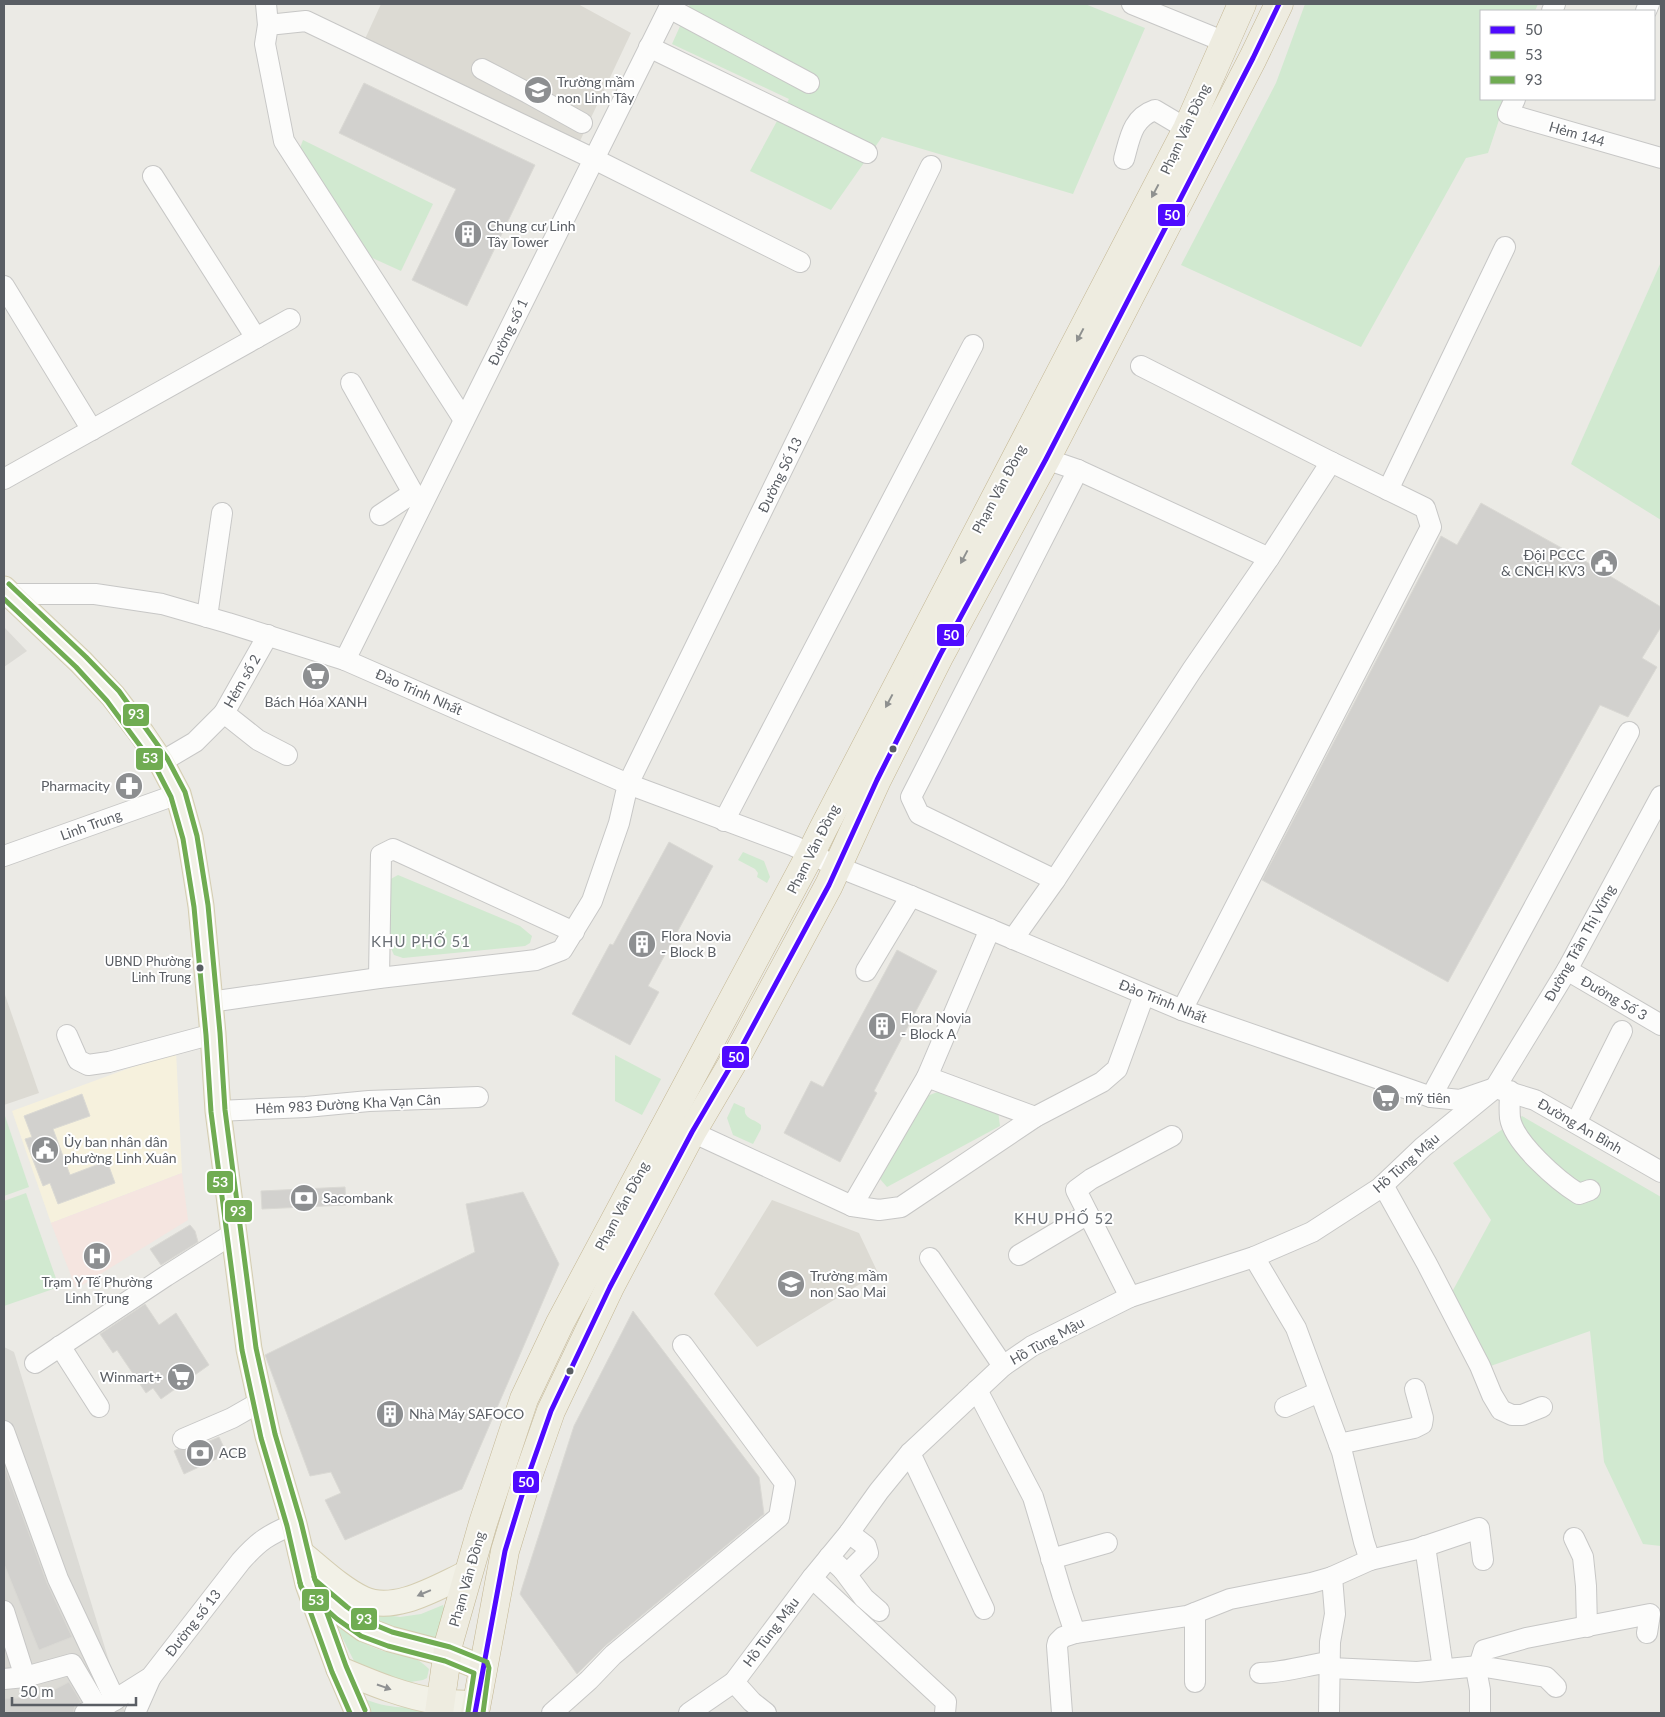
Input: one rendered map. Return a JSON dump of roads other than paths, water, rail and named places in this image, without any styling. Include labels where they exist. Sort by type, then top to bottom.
[{"type":"highway","name":"Phạm Văn Đồng","points":[[439,1707],[447,1654],[468,1573],[524,1399],[560,1323],[811,854],[822,829],[1187,129],[1242,4]]},
{"type":"highway","name":"Phạm Văn Đồng","points":[[475,1709],[505,1551],[526,1482],[551,1411],[610,1287],[692,1132],[739,1052],[838,867],[877,780],[940,655],[1046,459],[1279,4]]},
{"type":"main road","points":[[7,592],[81,662],[113,696],[161,762],[178,794],[190,836],[201,906],[218,1111],[249,1349],[260,1402],[294,1524],[308,1584],[339,1669],[358,1713]]},
{"type":"main road","points":[[301,1553],[364,1600],[386,1603],[419,1596],[468,1573]]},
{"type":"main road","points":[[308,1584],[342,1613],[364,1628],[390,1639],[447,1654],[482,1668]]},
{"type":"main road","points":[[339,1669],[383,1688],[439,1707],[475,1709]]},
{"type":"street","points":[[266,4],[268,25],[265,44],[284,141],[464,420]]},
{"type":"street","points":[[1132,4],[1225,42]]},
{"type":"street","points":[[670,6],[809,83]]},
{"type":"street","name":"Đường số 1","points":[[345,660],[417,500],[464,420],[670,6]]},
{"type":"street","points":[[268,25],[307,12],[512,120],[594,158],[800,262]]},
{"type":"street","points":[[649,47],[867,153]]},
{"type":"street","points":[[482,70],[582,123]]},
{"type":"street","points":[[512,120],[528,93]]},
{"type":"street","name":"Hẻm 144","points":[[1515,100],[1508,114],[1661,158]]},
{"type":"street","points":[[1124,159],[1134,127],[1144,114],[1154,110],[1187,129]]},
{"type":"street","name":"Đường Số 13","points":[[210,1002],[379,978],[536,960],[562,950],[592,901],[619,823],[628,784],[931,166]]},
{"type":"street","points":[[153,176],[256,338]]},
{"type":"street","points":[[1388,490],[1505,247]]},
{"type":"street","points":[[4,286],[92,430]]},
{"type":"street","points":[[4,478],[290,319]]},
{"type":"street","points":[[724,821],[974,346]]},
{"type":"street","points":[[1140,366],[1425,508],[1431,527],[1182,1010]]},
{"type":"street","points":[[351,384],[417,500],[380,515]]},
{"type":"street","points":[[1046,459],[1078,470],[1269,558]]},
{"type":"street","points":[[1013,939],[1055,880],[1331,462]]},
{"type":"street","points":[[1055,880],[919,814],[911,797],[1078,470]]},
{"type":"street","points":[[207,617],[222,513]]},
{"type":"street","name":"Đào Trinh Nhất","points":[[7,592],[95,594],[162,604],[345,660],[628,784],[811,854],[838,867],[1182,1010],[1431,1097],[1460,1100],[1502,1090]]},
{"type":"street","name":"Hẻm số 2","points":[[268,635],[224,713],[258,740],[287,755]]},
{"type":"street","points":[[161,762],[195,742],[224,713]]},
{"type":"street","points":[[1431,1097],[1629,732]]},
{"type":"street","name":"Linh Trung","points":[[4,856],[178,794]]},
{"type":"street","name":"Đường Trần Thị Vững","points":[[1502,1090],[1661,796]]},
{"type":"street","points":[[379,978],[381,855],[393,849],[574,932]]},
{"type":"street","points":[[866,971],[911,896]]},
{"type":"street","points":[[852,1206],[927,1077],[990,929]]},
{"type":"street","name":"Đường Số 3","points":[[1567,970],[1661,1026]]},
{"type":"street","points":[[692,1132],[852,1206],[879,1210],[901,1207],[1035,1117],[1102,1082],[1117,1069],[1144,995]]},
{"type":"street","points":[[1576,1123],[1622,1031]]},
{"type":"street","points":[[67,1035],[78,1060],[88,1066],[213,1034]]},
{"type":"street","points":[[927,1077],[1035,1117]]},
{"type":"street","points":[[1502,1090],[1514,1130],[1531,1154],[1579,1194],[1590,1190]]},
{"type":"street","name":"Đường An Bình","points":[[1502,1090],[1535,1100],[1661,1172]]},
{"type":"street","name":"Hồ Tùng Mậu","points":[[689,1713],[714,1705],[734,1682],[812,1578],[836,1564],[849,1533],[879,1491],[910,1453],[1003,1366],[1032,1346],[1130,1297],[1254,1257],[1312,1232],[1383,1184],[1423,1147],[1502,1090]]},
{"type":"street","name":"Hẻm 983 Đường Kha Vạn Cân","points":[[218,1111],[306,1108],[369,1101],[478,1097]]},
{"type":"street","points":[[1130,1297],[1076,1190],[1091,1179],[1172,1136]]},
{"type":"street","points":[[1383,1184],[1432,1272],[1501,1410],[1512,1415],[1522,1415],[1542,1407]]},
{"type":"street","points":[[1019,1256],[1088,1214]]},
{"type":"street","points":[[35,1363],[234,1233]]},
{"type":"street","points":[[1254,1257],[1296,1328],[1339,1444],[1370,1560]]},
{"type":"street","points":[[930,1258],[1003,1366]]},
{"type":"street","points":[[552,1713],[589,1680],[613,1655],[779,1517],[785,1483],[683,1345]]},
{"type":"street","points":[[60,1346],[99,1407]]},
{"type":"street","points":[[1339,1444],[1414,1428],[1422,1424],[1423,1418],[1415,1389]]},
{"type":"street","points":[[977,1390],[1034,1497],[1051,1559],[1076,1633]]},
{"type":"street","points":[[1285,1407],[1319,1392]]},
{"type":"street","points":[[183,1438],[232,1418],[260,1402]]},
{"type":"street","points":[[4,1431],[58,1579],[99,1707]]},
{"type":"street","points":[[910,1453],[984,1609]]},
{"type":"street","name":"Đường số 13","points":[[99,1707],[151,1677],[255,1545],[271,1533],[294,1524]]},
{"type":"street","points":[[1062,1713],[1058,1642],[1063,1637],[1076,1633],[1179,1617],[1195,1613],[1230,1599],[1311,1583],[1332,1577],[1370,1560],[1425,1546],[1479,1528],[1483,1560]]},
{"type":"street","points":[[836,1564],[851,1570],[868,1554],[866,1546],[849,1533]]},
{"type":"street","points":[[1574,1538],[1582,1557],[1586,1586],[1587,1627]]},
{"type":"street","points":[[1051,1559],[1107,1543]]},
{"type":"street","points":[[1425,1546],[1442,1669]]},
{"type":"street","points":[[836,1564],[864,1598],[879,1611]]},
{"type":"street","points":[[1329,1713],[1330,1642],[1335,1614],[1332,1577]]},
{"type":"street","points":[[812,1578],[946,1702],[945,1713]]},
{"type":"street","points":[[4,1611],[25,1677]]},
{"type":"street","points":[[1195,1613],[1195,1682]]},
{"type":"street","points":[[1480,1713],[1480,1690],[1477,1674],[1484,1650],[1526,1638],[1587,1627],[1653,1619]]},
{"type":"street","points":[[4,1679],[25,1677],[72,1664],[99,1707]]},
{"type":"street","points":[[1260,1673],[1277,1672],[1307,1665],[1417,1672],[1479,1666],[1546,1677],[1556,1687]]},
{"type":"street","points":[[135,1713],[151,1677]]},
{"type":"street","points":[[734,1682],[752,1702],[766,1713]]},
{"type":"place","name":"Trường mầm non Linh Tây","points":[[538,90]]},
{"type":"place","name":"Chung cư Linh Tây Tower","points":[[468,234]]},
{"type":"place","name":"Đội PCCC & CNCH KV3","points":[[1604,563]]},
{"type":"place","name":"Bách Hóa XANH","points":[[316,676]]},
{"type":"place","name":"Pharmacity","points":[[129,786]]},
{"type":"place","name":"Flora Novia - Block B","points":[[642,944]]},
{"type":"place","name":"UBND Phường Linh Trung","points":[[200,968]]},
{"type":"place","name":"Flora Novia - Block A","points":[[882,1026]]},
{"type":"place","name":"mỹ tiên","points":[[1386,1098]]},
{"type":"place","name":"Ủy ban nhân dân phường Linh Xuân","points":[[45,1150]]},
{"type":"place","name":"Sacombank","points":[[304,1198]]},
{"type":"place","name":"Trạm Y Tế Phường Linh Trung","points":[[97,1256]]},
{"type":"place","name":"Trường mầm non Sao Mai","points":[[791,1284]]},
{"type":"place","name":"Winmart+","points":[[181,1377]]},
{"type":"place","name":"Nhà Máy SAFOCO","points":[[390,1414]]},
{"type":"place","name":"ACB","points":[[200,1453]]},
{"type":"district","name":"KHU PHỐ 51","points":[[421,942]]},
{"type":"district","name":"KHU PHỐ 52","points":[[1064,1219]]}]
